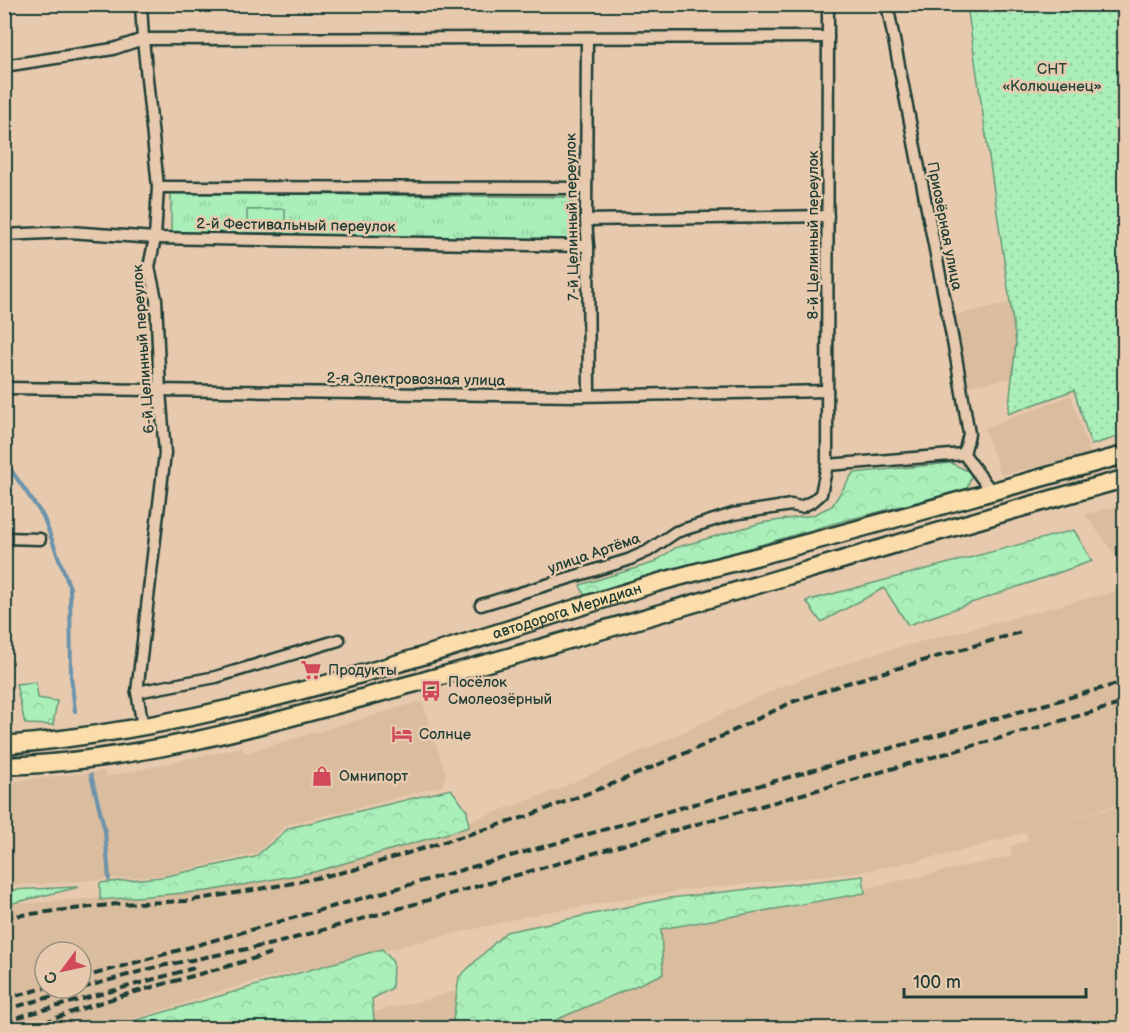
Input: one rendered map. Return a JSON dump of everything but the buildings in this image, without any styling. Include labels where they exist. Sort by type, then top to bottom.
[{"type":"main road","name":"автодорога Меридиан","points":[[4,745],[66,740],[143,727],[331,683],[666,580],[1125,455]]},
{"type":"main road","name":"автодорога Меридиан","points":[[4,766],[44,765],[198,741],[353,701],[1125,479]]},
{"type":"main road","points":[[991,491],[997,514]]},
{"type":"main road","points":[[143,727],[148,750]]},
{"type":"street","name":"6-й Целинный переулок","points":[[141,4],[158,187],[155,238],[149,267],[156,299],[165,453],[137,692],[143,727]]},
{"type":"street","name":"8-й Целинный переулок","points":[[827,465],[828,4]]},
{"type":"street","name":"Приозёрная улица","points":[[887,4],[969,434],[964,454]]},
{"type":"street","points":[[4,66],[113,49],[143,39],[828,37]]},
{"type":"street","name":"7-й Целинный переулок","points":[[587,38],[586,220],[589,395]]},
{"type":"street","points":[[158,187],[586,188]]},
{"type":"street","points":[[586,220],[828,216]]},
{"type":"street","name":"2-й Фестивальный переулок","points":[[4,235],[69,232],[155,238],[588,246]]},
{"type":"street","name":"2-я Электровозная улица","points":[[4,388],[589,395],[827,392]]},
{"type":"street","points":[[827,465],[964,454],[991,491]]},
{"type":"street","name":"улица Артёма","points":[[481,605],[628,560],[648,551],[676,532],[733,514],[791,505],[801,507],[821,494],[827,465]]},
{"type":"street","points":[[4,538],[40,539]]},
{"type":"street","points":[[137,692],[216,677],[339,640]]},
{"type":"shaded area","points":[[1010,303],[1016,343],[1012,378],[969,386],[955,315]]},
{"type":"shaded area","points":[[1071,395],[1090,454],[1001,475],[984,428]]},
{"type":"shaded area","points":[[1124,505],[1124,567],[1085,514]]},
{"type":"shaded area","points":[[1124,589],[1124,803],[1050,825],[1124,805],[1124,1028],[311,1028],[429,999],[659,926],[817,899],[1012,856],[1010,846],[1029,840],[1026,832],[955,853],[860,872],[687,890],[545,912],[244,984],[104,1028],[5,1028],[4,905],[148,894],[432,835],[559,789],[780,687],[873,654]]},
{"type":"shaded area","points":[[422,701],[446,774],[443,785],[288,824],[256,853],[164,875],[12,886],[5,816],[5,782],[103,771],[107,777],[242,747],[245,753]]},
{"type":"green space","name":"СНТ «Колющенец»","points":[[967,5],[1124,5],[1124,435],[1091,445],[1074,390],[1008,414],[1016,343]]},
{"type":"green space","points":[[171,193],[572,197],[572,239],[171,233]]},
{"type":"green space","points":[[285,209],[285,232],[247,233],[247,210]]},
{"type":"green space","points":[[951,463],[972,473],[967,489],[832,524],[585,596],[580,585],[653,563],[675,548],[761,523],[813,515],[832,506],[853,473]]},
{"type":"green space","points":[[1074,530],[1092,561],[908,625],[884,588],[821,622],[806,601]]},
{"type":"green space","points":[[36,682],[38,698],[57,701],[53,725],[25,724],[16,684]]},
{"type":"green space","points":[[451,789],[467,811],[469,827],[314,872],[208,891],[100,900],[100,883],[162,877],[255,857],[289,828]]},
{"type":"green space","points":[[863,876],[865,893],[661,929],[663,974],[537,1028],[452,1028],[459,977],[506,932],[670,898]]},
{"type":"green space","points":[[5,883],[8,890],[79,887],[5,905]]},
{"type":"green space","points":[[382,949],[393,962],[392,988],[372,999],[374,1020],[395,1028],[109,1028]]},
{"type":"waterway","points":[[4,460],[43,516],[70,588],[71,676],[75,711]]},
{"type":"waterway","points":[[91,775],[105,831],[109,879]]},
{"type":"waterway","points":[[155,1021],[164,1028]]},
{"type":"railway","points":[[4,917],[117,904],[187,901],[288,884],[353,870],[525,817],[620,781],[702,746],[792,702],[844,684],[1021,632]]},
{"type":"railway","points":[[93,975],[1124,682]]},
{"type":"railway","points":[[4,1010],[156,967],[277,943],[1124,703]]},
{"type":"railway","points":[[31,1028],[90,1006],[271,953]]},
{"type":"railway","points":[[4,1021],[194,968]]},
{"type":"railway","points":[[4,999],[33,991]]},
{"type":"place","name":"Продукты","points":[[311,670]]},
{"type":"place","name":"Посёлок Смолеозёрный","points":[[431,691]]},
{"type":"place","name":"Солнце","points":[[402,734]]},
{"type":"place","name":"Омнипорт","points":[[322,776]]}]
